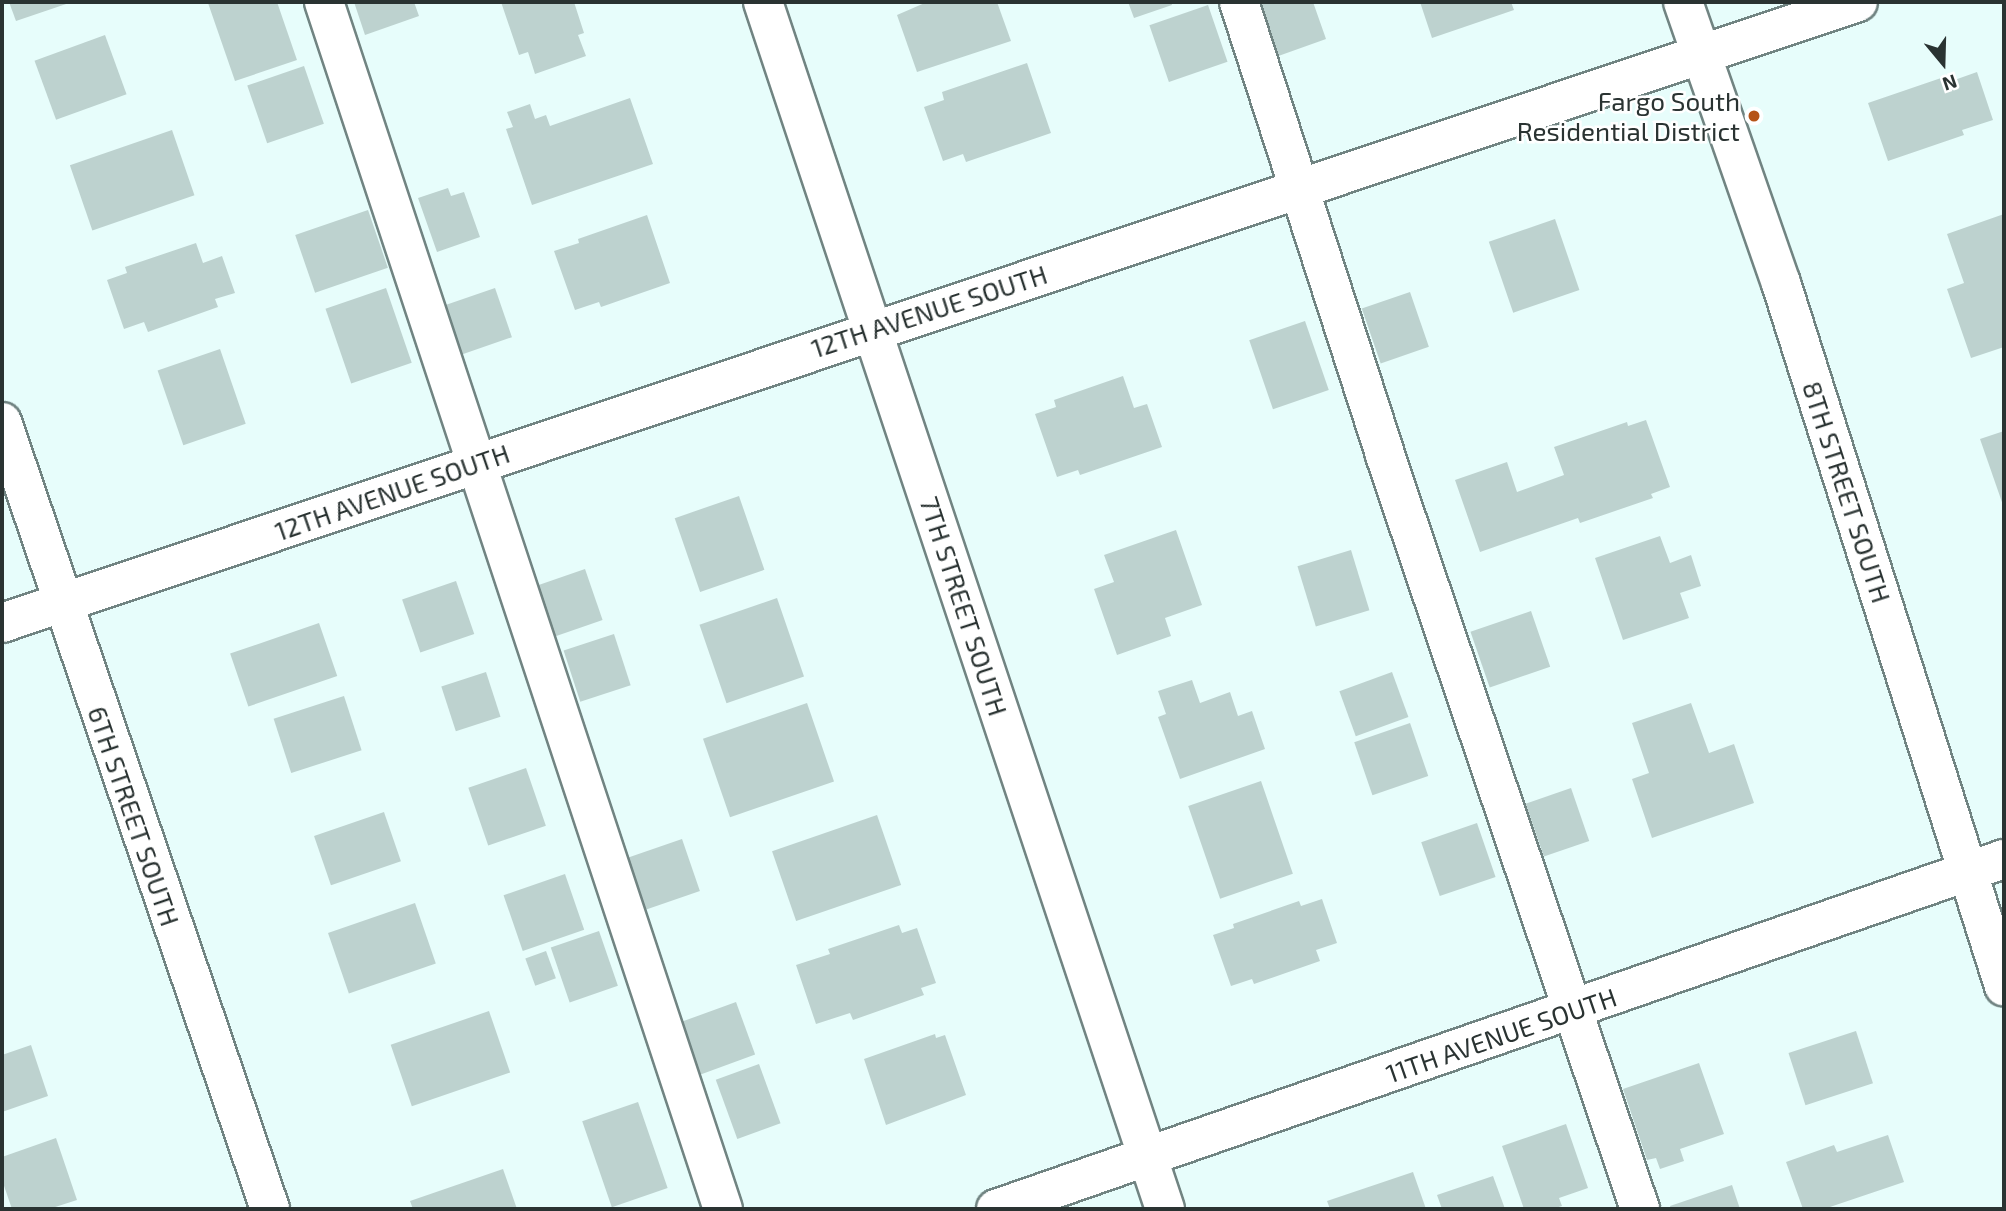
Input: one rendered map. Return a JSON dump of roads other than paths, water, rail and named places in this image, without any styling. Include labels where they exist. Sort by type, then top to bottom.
[{"type":"street","points":[[324,2],[723,1209]]},
{"type":"street","name":"7TH STREET SOUTH","points":[[763,2],[1164,1209]]},
{"type":"street","points":[[1239,2],[1385,455],[1640,1209]]},
{"type":"street","name":"8TH STREET SOUTH","points":[[1683,2],[1780,283],[2004,986]]},
{"type":"street","name":"12TH AVENUE SOUTH","points":[[2,623],[1858,2]]},
{"type":"street","name":"6TH STREET SOUTH","points":[[2,422],[270,1209]]},
{"type":"street","name":"11TH AVENUE SOUTH","points":[[996,1209],[2004,859]]},
{"type":"place","name":"Fargo South Residential District","points":[[1754,116]]}]
